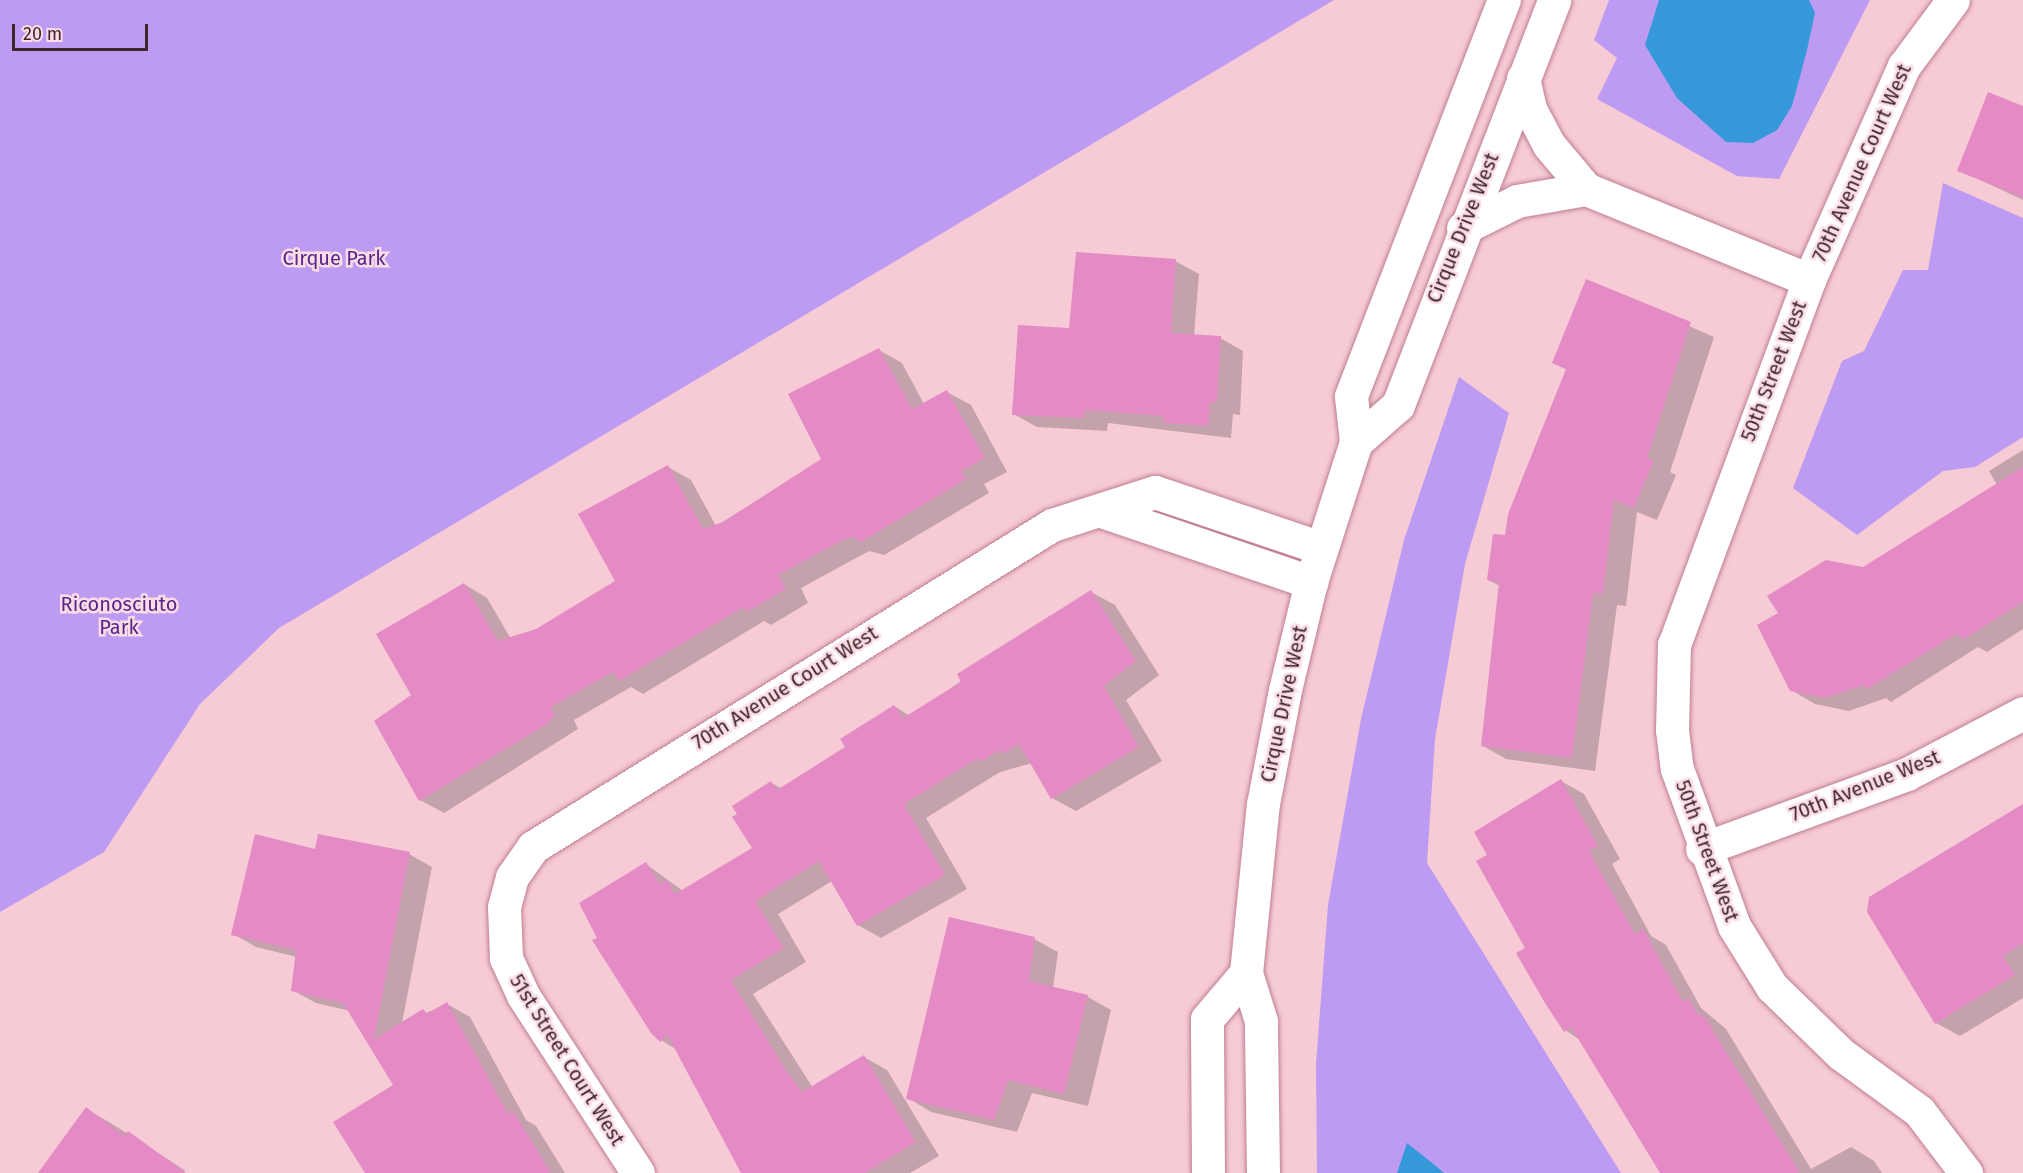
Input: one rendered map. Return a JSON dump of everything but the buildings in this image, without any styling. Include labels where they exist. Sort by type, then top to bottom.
[{"type":"street","name":"Cirque Drive West","points":[[1263,1173],[1261,1021],[1246,973],[1263,804],[1311,582],[1356,442],[1355,385],[1504,0]]},
{"type":"street","name":"Cirque Drive West","points":[[1356,442],[1398,405],[1463,228],[1554,0]]},
{"type":"street","name":"70th Avenue Court West","points":[[1523,78],[1530,109],[1549,145],[1587,189],[1809,280],[1904,66],[1953,0]]},
{"type":"street","points":[[1463,228],[1517,201],[1587,189]]},
{"type":"street","name":"50th Street West","points":[[1809,280],[1674,644],[1674,748],[1702,849],[1738,933],[1772,987],[1841,1054],[1919,1111],[1966,1173]]},
{"type":"street","name":"70th Avenue Court West","points":[[504,907],[522,858],[556,828],[1028,538],[1069,518],[1104,512],[1161,493],[1322,548]]},
{"type":"street","name":"70th Avenue Court West","points":[[1104,512],[1311,582]]},
{"type":"street","name":"70th Avenue West","points":[[1702,849],[1907,774],[2023,713]]},
{"type":"street","name":"51st Street Court West","points":[[504,907],[503,945],[511,973],[638,1173]]},
{"type":"street","points":[[1209,1173],[1207,1019],[1246,973]]},
{"type":"green space","name":"Cirque Park","points":[[0,0],[1334,0],[279,628],[200,704],[104,852],[0,912]]},
{"type":"green space","points":[[1609,0],[1870,0],[1779,179],[1737,176],[1597,99],[1617,58],[1594,40]]},
{"type":"green space","points":[[1943,183],[2023,218],[2023,437],[1975,467],[1943,471],[1857,535],[1793,488],[1842,361],[1864,351],[1903,270],[1928,270]]},
{"type":"green space","points":[[1459,377],[1509,413],[1465,564],[1435,739],[1427,863],[1621,1173],[1317,1173],[1316,1064],[1328,905],[1361,719],[1404,540]]},
{"type":"water","points":[[1659,0],[1809,0],[1815,13],[1807,50],[1792,106],[1777,130],[1753,143],[1726,142],[1677,98],[1645,45]]},
{"type":"water","points":[[1407,1143],[1431,1162],[1444,1173],[1397,1173]]},
{"type":"park label","name":"Riconosciuto Park","points":[[119,616]]}]
